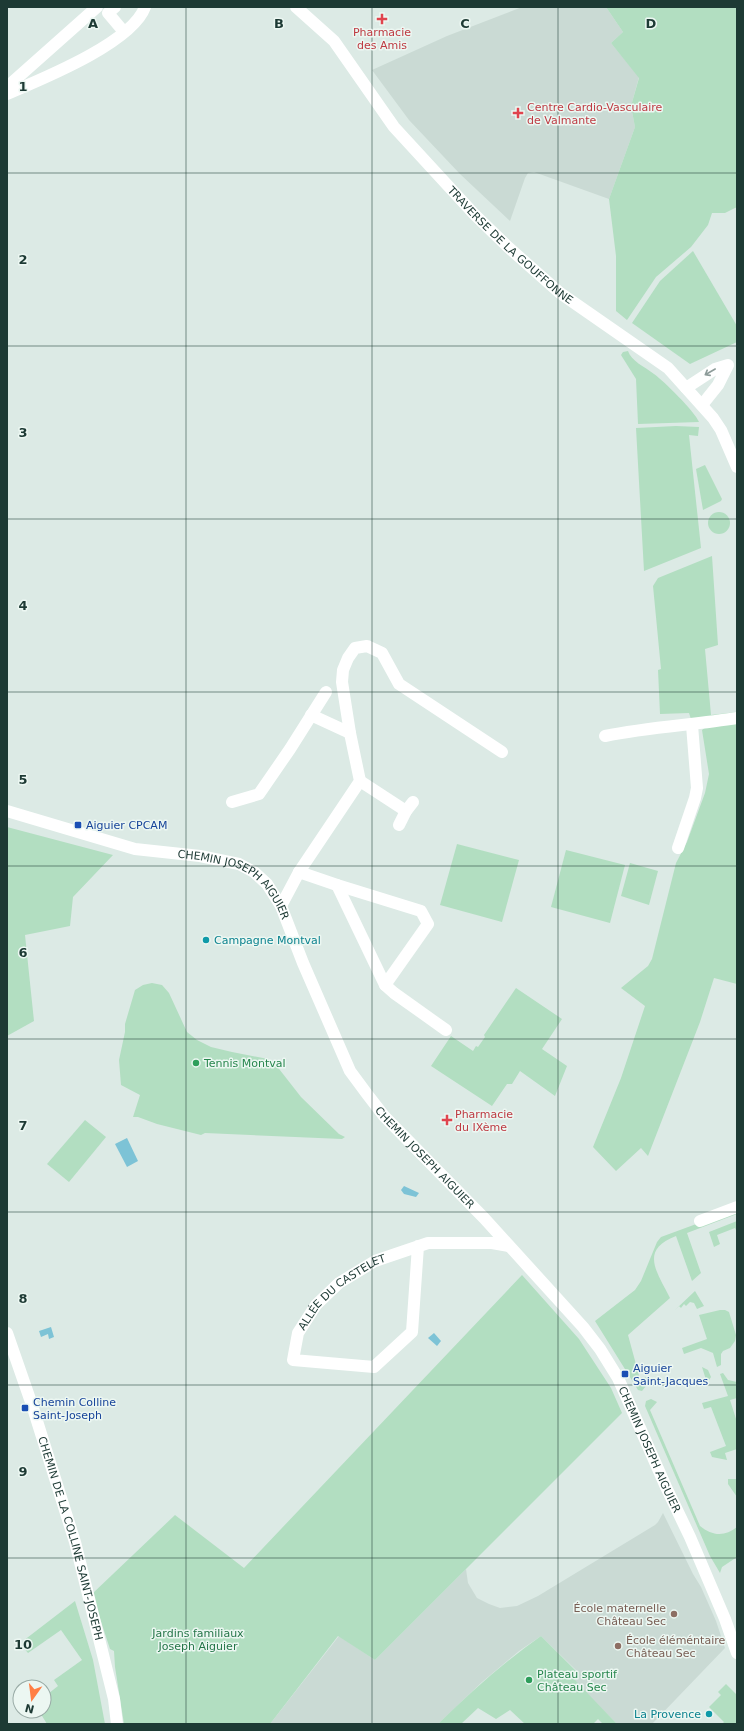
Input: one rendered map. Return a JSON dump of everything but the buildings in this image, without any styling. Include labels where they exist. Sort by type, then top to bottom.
[{"type":"street","points":[[7,87],[97,7]]},
{"type":"street","points":[[7,94],[64,69],[124,32],[133,26],[143,13],[145,7]]},
{"type":"street","name":"TRAVERSE DE LA GOUFFONNE","points":[[296,7],[334,40],[394,127],[474,214],[508,247],[560,293],[668,368],[702,405],[721,430],[737,467]]},
{"type":"street","points":[[108,9],[124,32]]},
{"type":"street","points":[[686,388],[715,369],[732,362]]},
{"type":"street","points":[[702,405],[718,385],[732,362]]},
{"type":"street","points":[[281,906],[300,872],[360,781],[350,733],[342,682],[342,670],[355,648],[367,646],[382,653],[399,684],[502,752]]},
{"type":"street","points":[[232,802],[259,794],[290,749],[326,692]]},
{"type":"street","points":[[311,715],[350,733]]},
{"type":"street","points":[[605,736],[633,730],[692,725],[737,718]]},
{"type":"street","points":[[678,848],[697,788],[692,725]]},
{"type":"street","points":[[360,781],[410,806],[399,825]]},
{"type":"street","name":"CHEMIN JOSEPH AIGUIER","points":[[7,811],[134,849],[200,856],[239,864],[254,872],[267,884],[281,906],[303,963],[350,1071],[384,1116],[509,1246],[583,1327],[600,1349],[618,1378],[708,1578],[737,1653]]},
{"type":"street","points":[[300,872],[336,885],[421,911],[428,924],[385,985]]},
{"type":"street","points":[[336,885],[385,985],[446,1030]]},
{"type":"street","points":[[700,1221],[737,1207]]},
{"type":"street","name":"ALLÉE DU CASTELET","points":[[418,1246],[412,1332],[374,1367],[293,1360],[298,1333],[316,1305],[339,1283],[375,1261],[418,1246],[428,1243],[492,1242],[509,1246]]},
{"type":"street","name":"CHEMIN DE LA COLLINE SAINT-JOSEPH","points":[[7,1333],[32,1405],[75,1542],[114,1699],[118,1724]]},
{"type":"shaded area","name":"Centre Cardio-Vasculaire de Valmante","points":[[522,7],[606,7],[623,32],[611,43],[639,77],[631,106],[635,127],[609,199],[534,172],[528,173],[510,221],[460,174],[409,120],[372,70],[447,36]]},
{"type":"shaded area","points":[[663,1513],[701,1587],[716,1621],[725,1648],[652,1724],[617,1724],[572,1678],[578,1672],[541,1636],[519,1651],[482,1682],[438,1724],[270,1724],[339,1636],[375,1660],[466,1569],[468,1583],[477,1598],[500,1608],[517,1606],[538,1596],[655,1525]]},
{"type":"green space","points":[[606,7],[737,7],[737,207],[725,213],[712,213],[708,225],[691,247],[656,277],[627,320],[616,311],[616,256],[609,199],[635,127],[631,106],[639,78],[611,43],[623,32]]},
{"type":"green space","points":[[693,251],[737,326],[737,342],[690,364],[632,323],[660,281]]},
{"type":"green space","points":[[628,351],[635,361],[659,378],[686,404],[699,422],[638,424],[636,379],[621,355],[623,352]]},
{"type":"green space","points":[[676,426],[699,427],[698,436],[689,435],[701,548],[644,571],[636,428]]},
{"type":"green space","points":[[705,465],[722,499],[721,501],[703,510],[696,469]]},
{"type":"green space","points":[[719,512],[727,515],[730,523],[727,531],[719,534],[711,531],[708,523],[711,515]]},
{"type":"green space","points":[[712,556],[718,645],[705,649],[711,715],[737,712],[737,715],[691,719],[689,713],[660,714],[658,670],[661,669],[653,586],[658,578]]},
{"type":"green space","points":[[737,723],[737,984],[714,978],[700,1022],[648,1156],[641,1148],[616,1171],[593,1147],[621,1078],[645,1006],[621,988],[648,966],[652,959],[676,863],[687,842],[705,793],[709,774],[702,730],[706,727]]},
{"type":"green space","points":[[7,827],[113,855],[73,897],[70,926],[25,935],[34,1021],[7,1036]]},
{"type":"green space","points":[[457,844],[519,860],[502,922],[440,905]]},
{"type":"green space","points":[[566,850],[625,865],[610,923],[551,907]]},
{"type":"green space","points":[[630,863],[658,871],[649,905],[621,896]]},
{"type":"green space","name":"Tennis Montval","points":[[152,983],[162,985],[169,993],[187,1032],[197,1040],[211,1047],[268,1059],[276,1065],[301,1097],[339,1134],[345,1137],[342,1139],[205,1133],[201,1135],[157,1124],[138,1117],[133,1117],[140,1095],[121,1085],[119,1060],[125,1032],[125,1024],[135,990],[143,985]]},
{"type":"green space","points":[[516,988],[562,1019],[542,1049],[567,1066],[555,1096],[520,1071],[512,1084],[507,1084],[492,1106],[431,1066],[451,1036],[473,1051],[476,1046],[478,1047],[485,1037],[484,1035]]},
{"type":"green space","points":[[85,1120],[106,1137],[69,1182],[47,1164]]},
{"type":"green space","points":[[737,1209],[737,1214],[687,1233],[701,1273],[692,1281],[676,1236],[658,1248],[654,1255],[656,1271],[670,1298],[628,1335],[640,1379],[647,1377],[649,1382],[642,1391],[638,1390],[595,1321],[635,1290],[641,1281],[657,1242],[661,1237]]},
{"type":"green space","points":[[737,1221],[737,1232],[735,1228],[717,1235],[720,1244],[714,1247],[709,1232]]},
{"type":"green space","name":"Jardins familiaux Joseph Aiguier","points":[[522,1275],[579,1339],[611,1388],[622,1413],[375,1660],[338,1636],[270,1724],[124,1724],[114,1651],[110,1649],[92,1594],[175,1515],[244,1568]]},
{"type":"green space","points":[[695,1291],[704,1306],[697,1309],[694,1303],[690,1302],[686,1306],[684,1304],[681,1308],[679,1306]]},
{"type":"green space","points":[[720,1310],[729,1312],[736,1335],[735,1341],[730,1348],[723,1351],[721,1354],[721,1365],[717,1367],[713,1353],[701,1348],[684,1354],[682,1348],[707,1339],[699,1315]]},
{"type":"green space","points":[[702,1367],[708,1370],[711,1377],[707,1383]]},
{"type":"green space","points":[[723,1373],[728,1380],[737,1382],[737,1398],[730,1400],[737,1422],[737,1449],[725,1453],[727,1460],[712,1457],[710,1452],[726,1446],[711,1407],[704,1409],[702,1403],[728,1396],[720,1374]]},
{"type":"green space","points":[[651,1399],[657,1402],[650,1410],[700,1526],[709,1532],[718,1534],[723,1534],[737,1527],[737,1557],[722,1567],[720,1573],[710,1556],[645,1406],[646,1401]]},
{"type":"green space","points":[[728,1479],[737,1479],[737,1497],[728,1484]]},
{"type":"green space","points":[[75,1601],[93,1660],[105,1724],[47,1724],[44,1719],[52,1719],[52,1691],[58,1686],[54,1680],[82,1660],[61,1630],[28,1653],[22,1646],[23,1641]]},
{"type":"green space","name":"Plateau sportif Château Sec","points":[[541,1636],[578,1673],[573,1678],[617,1724],[603,1724],[598,1719],[593,1724],[525,1724],[510,1710],[496,1719],[478,1708],[461,1724],[438,1724],[488,1678]]},
{"type":"green space","points":[[726,1684],[737,1695],[737,1724],[722,1724],[724,1722],[709,1707],[721,1695],[718,1692]]},
{"type":"water","points":[[127,1138],[138,1161],[127,1167],[115,1144]]},
{"type":"water","points":[[404,1186],[419,1193],[416,1197],[404,1194],[401,1190]]},
{"type":"water","points":[[51,1327],[54,1337],[49,1339],[48,1334],[41,1337],[39,1331]]},
{"type":"water","points":[[434,1333],[441,1341],[437,1346],[428,1338]]},
{"type":"place","name":"Pharmacie des Amis","points":[[382,19]]},
{"type":"place","name":"Centre Cardio-Vasculaire de Valmante","points":[[518,113]]},
{"type":"place","name":"Aiguier CPCAM","points":[[78,825]]},
{"type":"place","name":"Campagne Montval","points":[[206,940]]},
{"type":"place","name":"Tennis Montval","points":[[196,1063]]},
{"type":"place","name":"Pharmacie du IXème","points":[[447,1120]]},
{"type":"place","name":"Aiguier Saint-Jacques","points":[[625,1374]]},
{"type":"place","name":"Chemin Colline Saint-Joseph","points":[[25,1408]]},
{"type":"place","name":"École maternelle Château Sec","points":[[674,1614]]},
{"type":"place","name":"École éléméntaire Château Sec","points":[[618,1646]]},
{"type":"place","name":"Plateau sportif Château Sec","points":[[529,1680]]},
{"type":"place","name":"La Provence","points":[[709,1714]]}]
